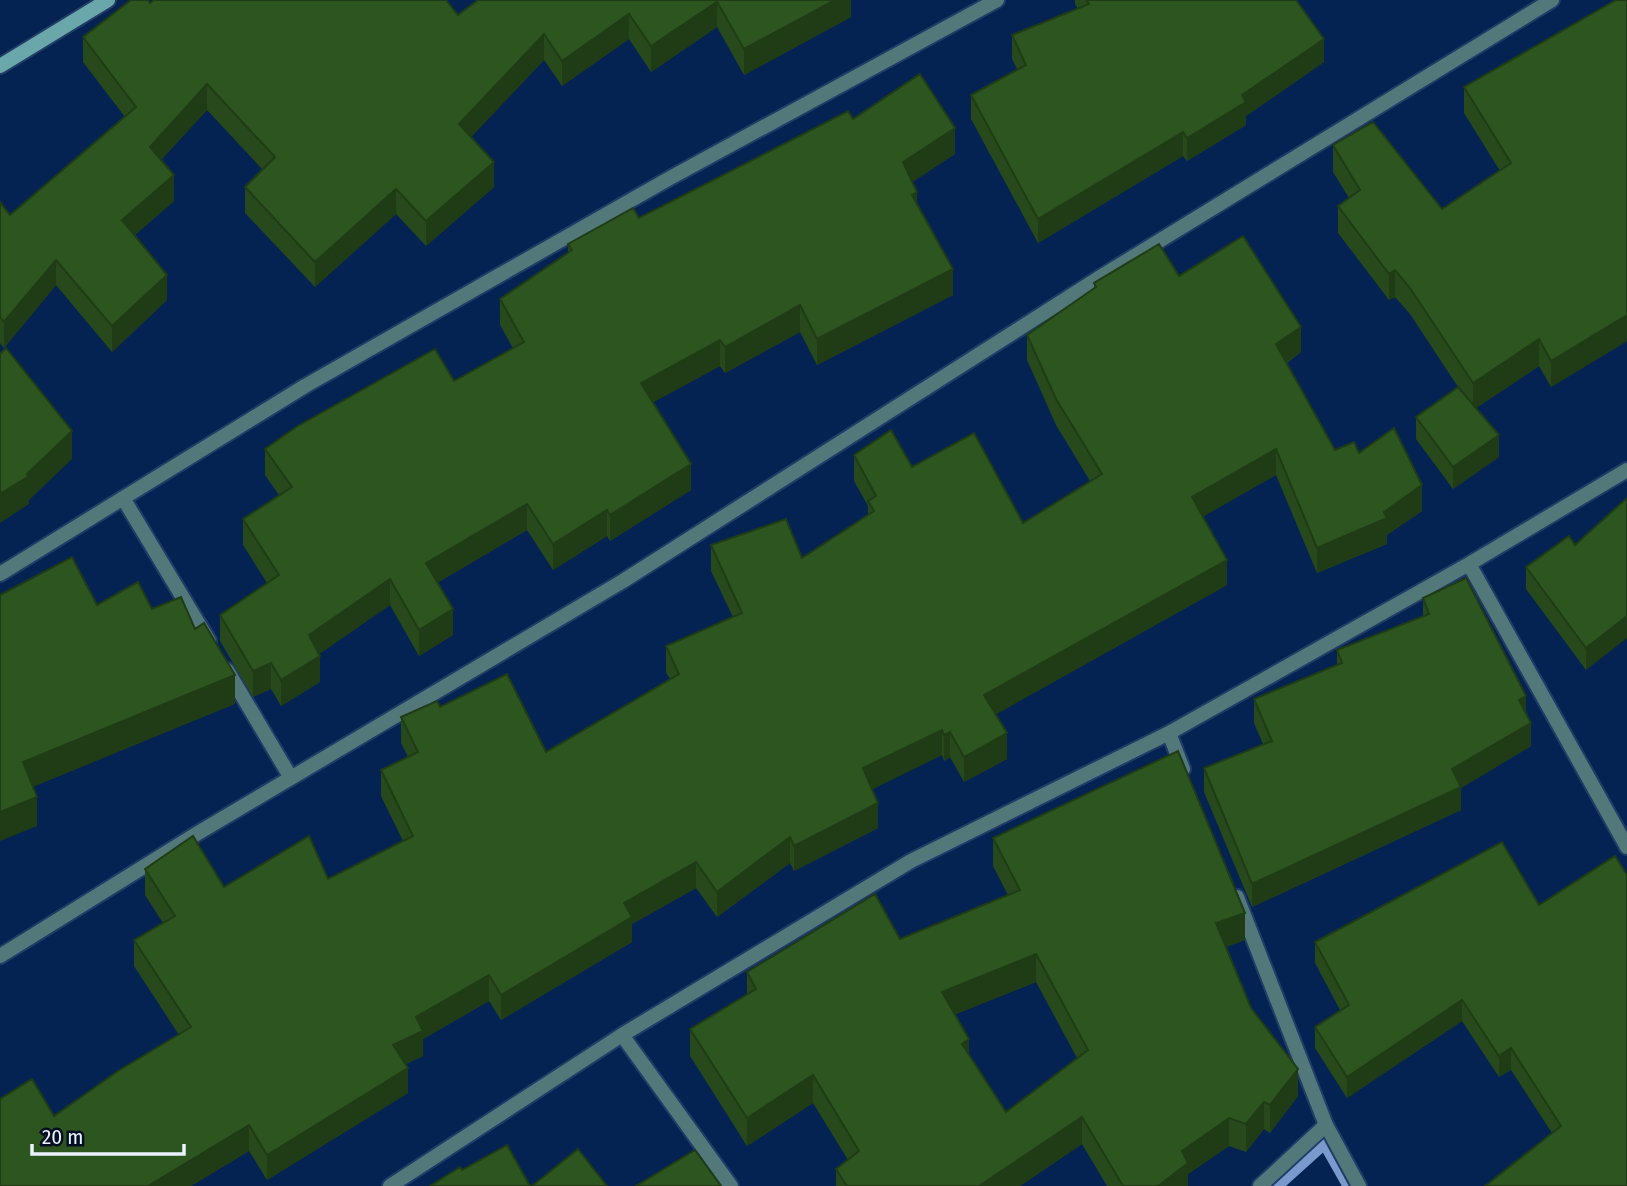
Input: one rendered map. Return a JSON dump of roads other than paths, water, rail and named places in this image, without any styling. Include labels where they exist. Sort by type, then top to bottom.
[{"type":"main road","points":[[0,66],[108,0]]},
{"type":"street","points":[[0,574],[340,366],[670,178],[997,0]]},
{"type":"street","points":[[0,956],[291,778],[623,581],[1102,276],[1552,0]]},
{"type":"street","points":[[390,1186],[622,1035],[911,860],[1169,733],[1469,564],[1627,470]]},
{"type":"street","points":[[123,498],[291,778]]},
{"type":"street","points":[[1469,564],[1627,847]]},
{"type":"street","points":[[1169,733],[1189,783]]},
{"type":"street","points":[[1230,881],[1326,1125],[1359,1186]]},
{"type":"street","points":[[622,1035],[731,1186]]},
{"type":"street","points":[[1260,1186],[1326,1125]]},
{"type":"waterway","points":[[1274,1186],[1325,1140],[1351,1186]]}]
